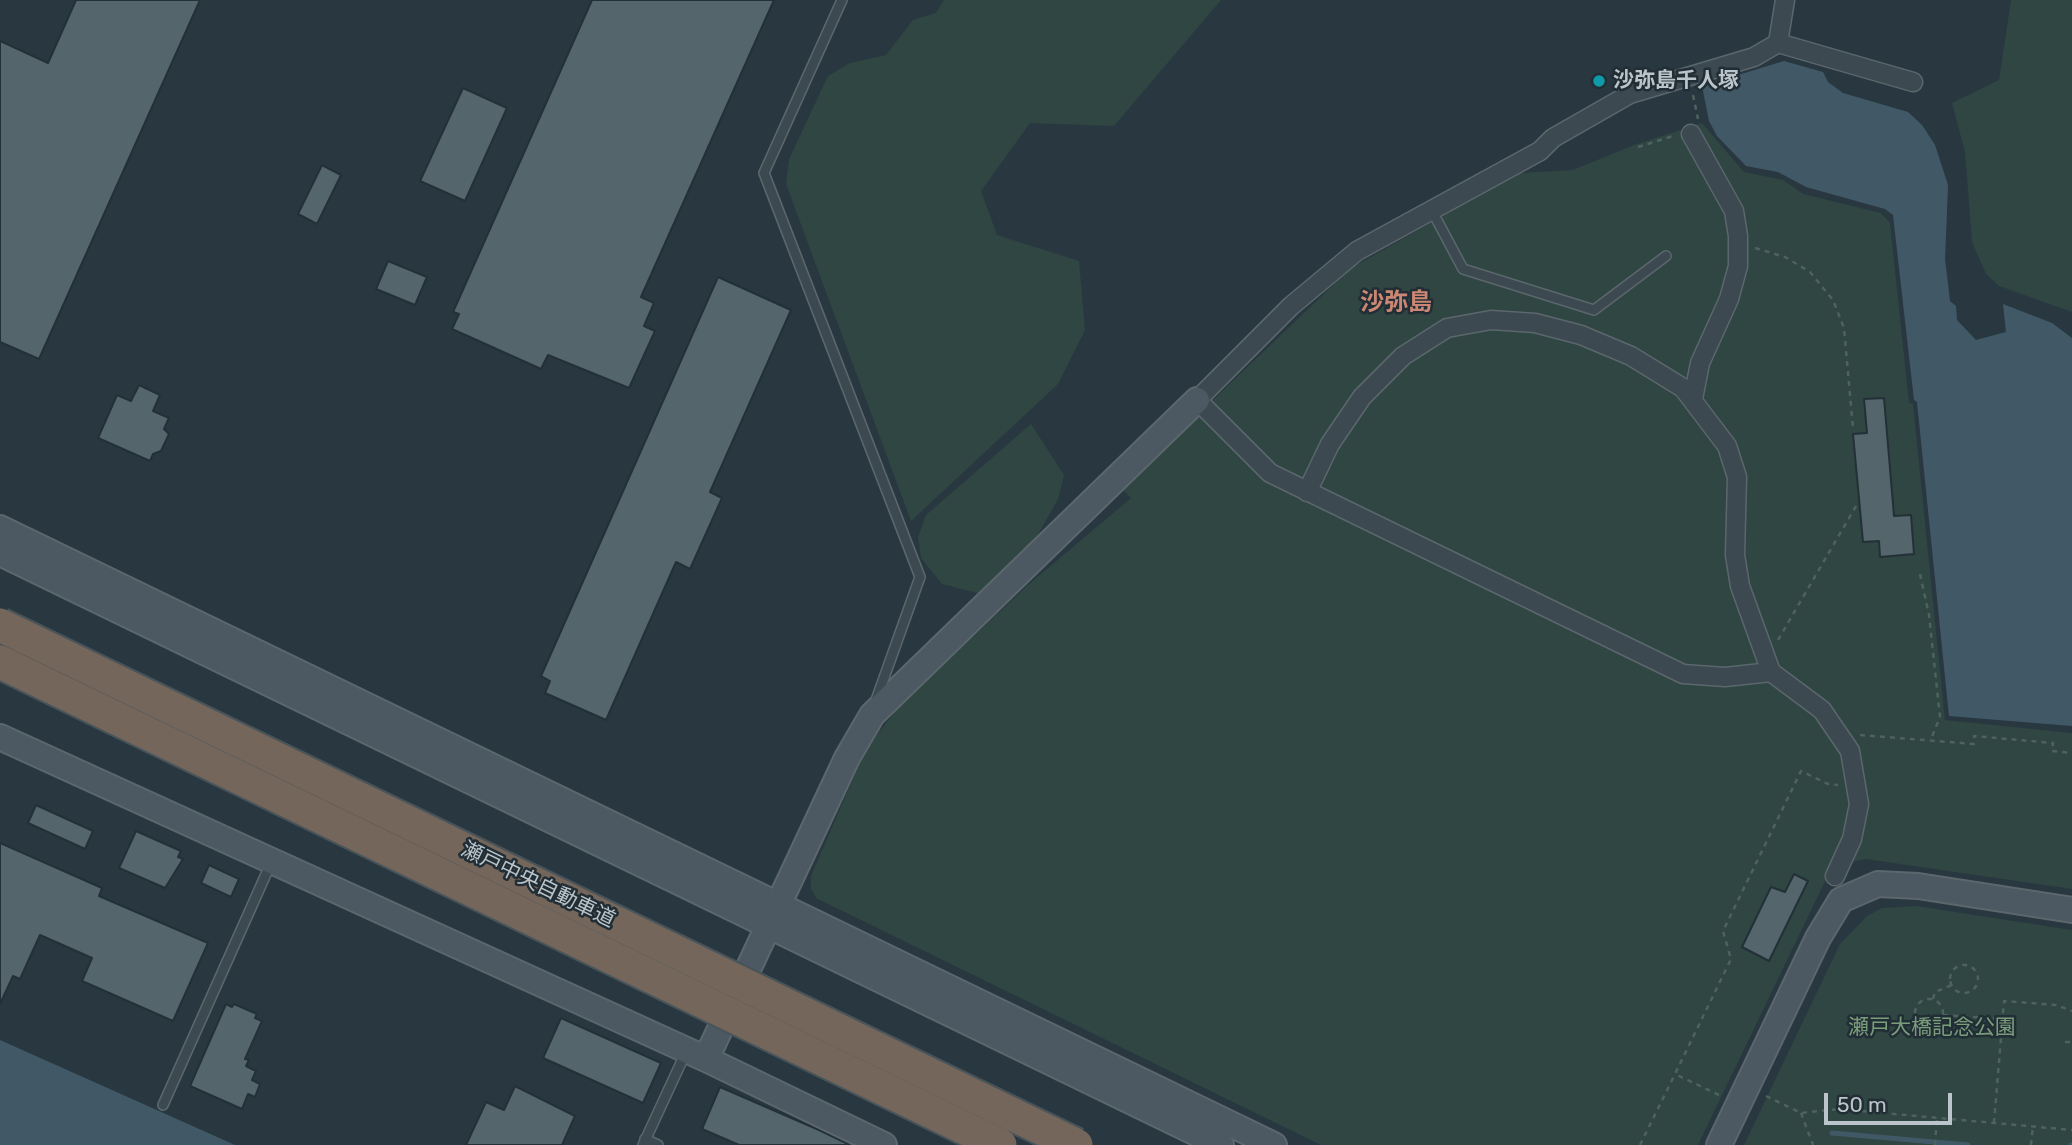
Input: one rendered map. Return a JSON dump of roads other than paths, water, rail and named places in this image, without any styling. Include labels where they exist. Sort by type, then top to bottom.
[{"type":"highway","name":"瀬戸中央自動車道","points":[[0,625],[1076,1145]]},
{"type":"highway","name":"瀬戸中央自動車道","points":[[0,662],[1000,1145]]},
{"type":"street","points":[[1778,43],[1785,0]]},
{"type":"street","points":[[696,1055],[773,915],[847,758],[872,715],[1291,306],[1347,259],[1430,209],[1540,151],[1553,138],[1630,94],[1754,57],[1778,43],[1913,82]]},
{"type":"street","points":[[1691,134],[1734,211],[1738,245],[1738,266],[1732,288],[1702,356],[1693,399]]},
{"type":"street","points":[[1307,492],[1330,444],[1362,397],[1403,356],[1447,328],[1491,320],[1535,323],[1581,335],[1631,356],[1683,388],[1727,446],[1737,477],[1735,555],[1740,586],[1767,664],[1822,710],[1850,751],[1859,804],[1852,839],[1835,876]]},
{"type":"street","points":[[1197,400],[1270,473],[1683,674],[1725,677],[1767,664]]},
{"type":"street","points":[[0,528],[773,915],[1222,1145]]},
{"type":"street","points":[[0,553],[773,915],[1274,1145]]},
{"type":"street","points":[[0,737],[696,1055],[884,1145]]},
{"type":"street","points":[[1719,1145],[1818,938],[1841,900],[1878,884],[1918,886],[2072,910]]},
{"type":"lane","points":[[842,0],[764,173],[920,577],[877,693],[872,715]]},
{"type":"lane","points":[[1430,209],[1463,269],[1594,310],[1666,256]]},
{"type":"lane","points":[[163,1105],[272,862]]},
{"type":"lane","points":[[658,1145],[644,1142],[696,1055]]},
{"type":"water","points":[[1784,61],[1823,72],[1828,82],[1843,93],[1908,112],[1922,125],[1935,145],[1948,185],[1945,259],[1950,301],[1956,306],[1957,320],[1976,340],[2006,332],[2003,304],[2052,323],[2072,338],[2072,726],[1949,716],[1917,402],[1914,400],[1893,215],[1885,209],[1806,187],[1778,172],[1746,166],[1717,136],[1709,121],[1702,86]]},
{"type":"water","points":[[0,1040],[235,1145],[0,1145]]},
{"type":"waterway","points":[[1832,1133],[1968,1145]]},
{"type":"railway","points":[[0,638],[1045,1145]]},
{"type":"place","name":"沙弥島千人塚","points":[[1599,81]]},
{"type":"district","name":"沙弥島","points":[[1396,303]]},
{"type":"park label","name":"瀬戸大橋記念公園","points":[[1932,1028]]}]
